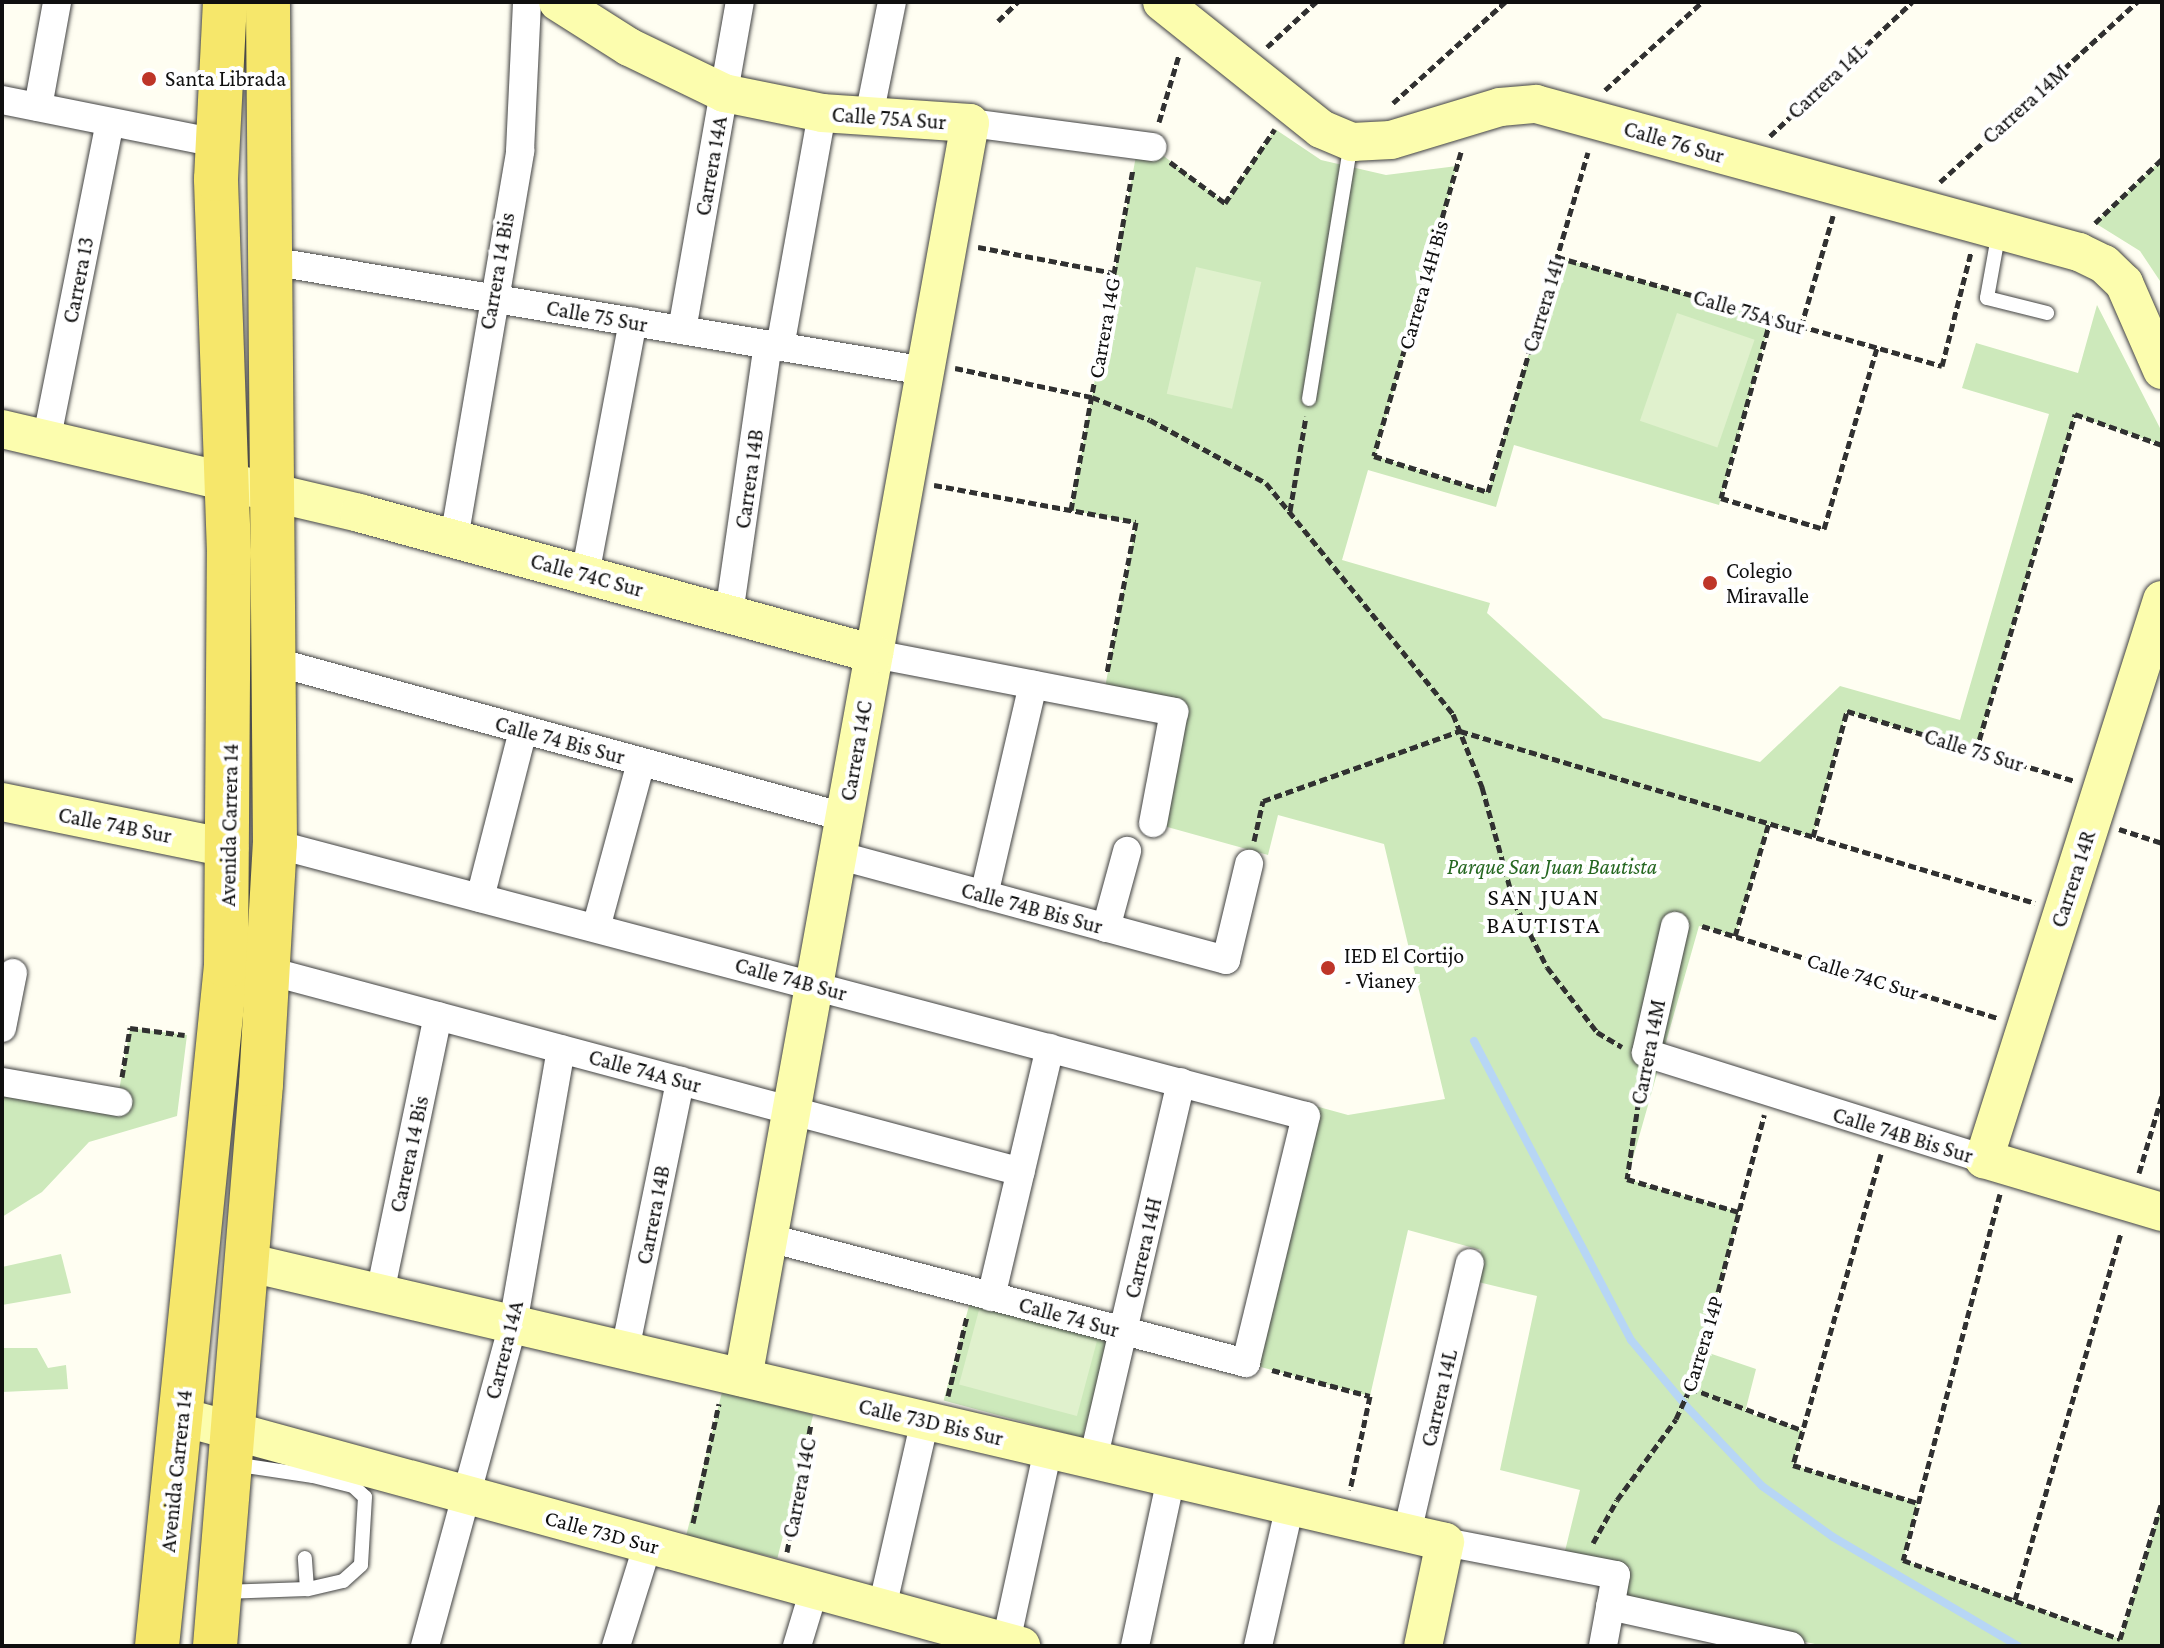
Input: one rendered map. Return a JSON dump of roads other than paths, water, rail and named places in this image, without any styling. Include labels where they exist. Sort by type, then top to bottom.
[{"type":"main road","name":"Avenida Carrera 14","points":[[157,1646],[219,1039],[229,848],[226,481],[217,143],[225,2]]},
{"type":"main road","name":"Avenida Carrera 14","points":[[215,1646],[269,971],[275,844],[276,662],[271,492],[268,2]]},
{"type":"street","points":[[38,107],[57,2]]},
{"type":"street","name":"Carrera 14 Bis","points":[[454,539],[491,298],[520,151],[527,2]]},
{"type":"street","name":"Calle 75A Sur","points":[[558,2],[629,47],[724,93],[822,113],[970,123],[1145,146]]},
{"type":"street","name":"Carrera 14A","points":[[682,330],[740,2]]},
{"type":"street","points":[[869,116],[892,2]]},
{"type":"street","name":"Calle 76 Sur","points":[[1175,12],[1321,129],[1352,142],[1391,140],[1472,114],[1536,104],[2068,249],[2104,264],[2124,283],[2162,370]]},
{"type":"street","points":[[2,100],[217,143]]},
{"type":"street","name":"Carrera 14B","points":[[729,614],[774,346],[822,113]]},
{"type":"street","name":"Carrera 13","points":[[47,437],[110,122]]},
{"type":"street","name":"Carrera 14C","points":[[735,1376],[768,1238],[970,123]]},
{"type":"street","name":"Calle 75 Sur","points":[[270,261],[774,346],[926,366]]},
{"type":"street","points":[[585,575],[633,322]]},
{"type":"street","name":"Calle 74C Sur","points":[[2,429],[47,437],[454,539],[874,654],[1174,712],[1153,823]]},
{"type":"street","name":"Carrera 14R","points":[[1996,1162],[2026,1027],[2162,600]]},
{"type":"street","name":"Calle 74 Bis Sur","points":[[276,662],[844,817]]},
{"type":"street","points":[[984,895],[1033,685]]},
{"type":"street","points":[[480,898],[523,730]]},
{"type":"street","points":[[596,928],[641,762]]},
{"type":"street","name":"Calle 74B Sur","points":[[2,802],[229,848]]},
{"type":"street","name":"Calle 74B Sur","points":[[275,844],[1306,1116],[1246,1363]]},
{"type":"street","points":[[1106,928],[1127,851]]},
{"type":"street","name":"Calle 74B Bis Sur","points":[[837,855],[1226,960],[1249,864]]},
{"type":"street","name":"Carrera 14M","points":[[1646,1053],[1687,925]]},
{"type":"street","name":"Calle 74A Sur","points":[[269,971],[1021,1172]]},
{"type":"street","points":[[2,1028],[13,973]]},
{"type":"street","name":"Carrera 14 Bis","points":[[380,1293],[438,1016]]},
{"type":"street","points":[[982,1294],[1021,1172],[1050,1048]]},
{"type":"street","name":"Carrera 14A","points":[[425,1646],[513,1324],[561,1049]]},
{"type":"street","name":"Calle 74B Bis Sur","points":[[1646,1053],[1769,1095],[2146,1207]]},
{"type":"street","name":"Carrera 14B","points":[[625,1350],[680,1081]]},
{"type":"street","points":[[2,1082],[118,1102]]},
{"type":"street","name":"Carrera 14H","points":[[1093,1460],[1181,1082]]},
{"type":"street","name":"Calle 74 Sur","points":[[768,1238],[1246,1363]]},
{"type":"street","name":"Calle 73D Bis Sur","points":[[246,1262],[1445,1542],[1616,1575],[1610,1606]]},
{"type":"street","name":"Carrera 14L","points":[[1407,1533],[1470,1263]]},
{"type":"street","name":"Calle 73D Sur","points":[[182,1417],[231,1447],[465,1495],[1014,1644]]},
{"type":"street","points":[[882,1608],[933,1422]]},
{"type":"street","points":[[1014,1644],[1048,1449]]},
{"type":"street","points":[[1135,1646],[1171,1478]]},
{"type":"street","points":[[1258,1646],[1290,1505]]},
{"type":"street","points":[[1423,1646],[1445,1542]]},
{"type":"street","points":[[616,1646],[648,1544]]},
{"type":"street","points":[[797,1646],[798,1585]]},
{"type":"street","points":[[1603,1646],[1610,1606],[1791,1646]]},
{"type":"lane","points":[[1309,399],[1352,142]]},
{"type":"lane","points":[[1989,227],[1987,298],[2047,313]]},
{"type":"lane","points":[[219,1592],[307,1589],[343,1581],[361,1565],[365,1497],[353,1486],[315,1465],[312,1492]]},
{"type":"lane","points":[[305,1558],[307,1589]]},
{"type":"waterway","points":[[1474,1041],[1631,1340],[1687,1407],[1762,1486],[1833,1537],[2018,1646]]},
{"type":"place","name":"Santa Librada","points":[[149,79]]},
{"type":"place","name":"Colegio Miravalle","points":[[1710,583]]},
{"type":"place","name":"IED El Cortijo - Vianey","points":[[1328,968]]},
{"type":"district","name":"SAN JUAN BAUTISTA","points":[[1544,911]]},
{"type":"park label","name":"Parque San Juan Bautista","points":[[1552,867]]}]
